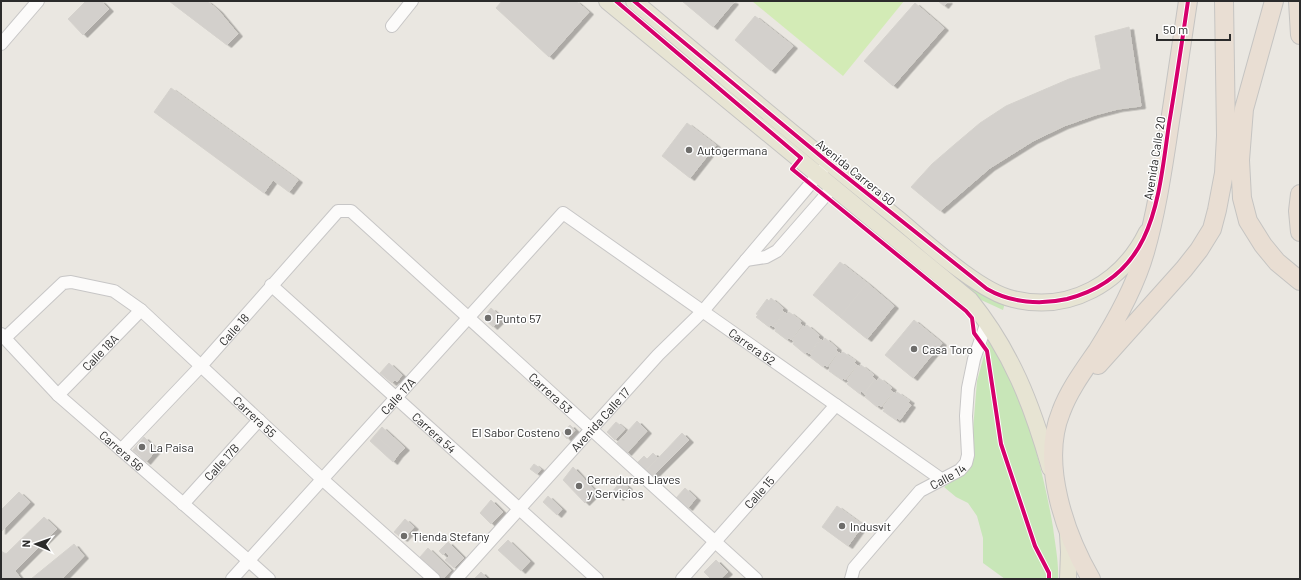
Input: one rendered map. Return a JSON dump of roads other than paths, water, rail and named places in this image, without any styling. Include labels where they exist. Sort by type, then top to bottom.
[{"type":"highway","name":"Avenida Calle 20","points":[[1091,579],[1078,556],[1067,527],[1056,488],[1053,454],[1055,433],[1060,412],[1079,378],[1115,322],[1130,291],[1145,254],[1155,210],[1188,1]]},
{"type":"highway","name":"Avenida Calle 20","points":[[1067,527],[1061,471],[1062,450],[1073,406],[1094,370],[1184,269],[1199,250],[1212,229],[1224,173],[1226,136],[1224,1]]},
{"type":"highway","points":[[1274,1],[1244,109],[1240,160],[1242,198],[1248,221],[1262,245],[1277,262],[1300,281]]},
{"type":"highway","points":[[1298,1],[1300,34]]},
{"type":"highway","points":[[1300,194],[1298,211],[1300,232]]},
{"type":"main road","points":[[607,1],[832,188],[970,300],[987,322],[1006,351],[1021,381],[1037,423],[1056,488]]},
{"type":"main road","name":"Avenida Carrera 50","points":[[634,1],[942,255],[992,292],[1012,299],[1034,302],[1062,300],[1088,292]]},
{"type":"main road","name":"Avenida Calle 20","points":[[1088,292],[1111,279],[1132,256],[1150,226],[1155,210]]},
{"type":"main road","points":[[1067,527],[1069,552],[1068,579]]},
{"type":"street","points":[[1,44],[38,1]]},
{"type":"street","points":[[392,26],[412,1]]},
{"type":"street","name":"Avenida Calle 17","points":[[456,579],[658,355],[703,311],[829,163]]},
{"type":"street","points":[[746,260],[766,257],[777,251],[832,188]]},
{"type":"street","name":"Calle 18","points":[[121,450],[200,367],[338,211],[344,210]]},
{"type":"street","name":"Carrera 53","points":[[344,210],[351,211],[468,319],[756,579]]},
{"type":"street","name":"Calle 17A","points":[[232,579],[563,213]]},
{"type":"street","name":"Carrera 52","points":[[563,213],[941,479]]},
{"type":"street","name":"Carrera 55","points":[[3,336],[62,283],[72,282],[114,291],[141,310],[200,367],[434,579]]},
{"type":"street","name":"Carrera 54","points":[[271,285],[397,397],[597,579]]},
{"type":"street","name":"Calle 18A","points":[[58,395],[141,310]]},
{"type":"street","name":"Calle 14","points":[[851,579],[854,568],[920,491],[960,470],[966,463],[968,455],[966,416],[968,388],[974,359],[987,322]]},
{"type":"street","name":"Carrera 56","points":[[3,336],[58,395],[269,579]]},
{"type":"street","name":"Calle 15","points":[[682,579],[836,405]]},
{"type":"street","name":"Calle 17B","points":[[183,504],[259,420]]},
{"type":"place","name":"Autogermana","points":[[689,150]]},
{"type":"place","name":"Punto 57","points":[[488,318]]},
{"type":"place","name":"Casa Toro","points":[[914,349]]},
{"type":"place","name":"El Sabor Costeno","points":[[568,432]]},
{"type":"place","name":"La Paisa","points":[[142,447]]},
{"type":"place","name":"Cerraduras Llaves y Servicios","points":[[579,486]]},
{"type":"place","name":"Indusvit","points":[[842,526]]},
{"type":"place","name":"Tienda Stefany","points":[[404,536]]}]
